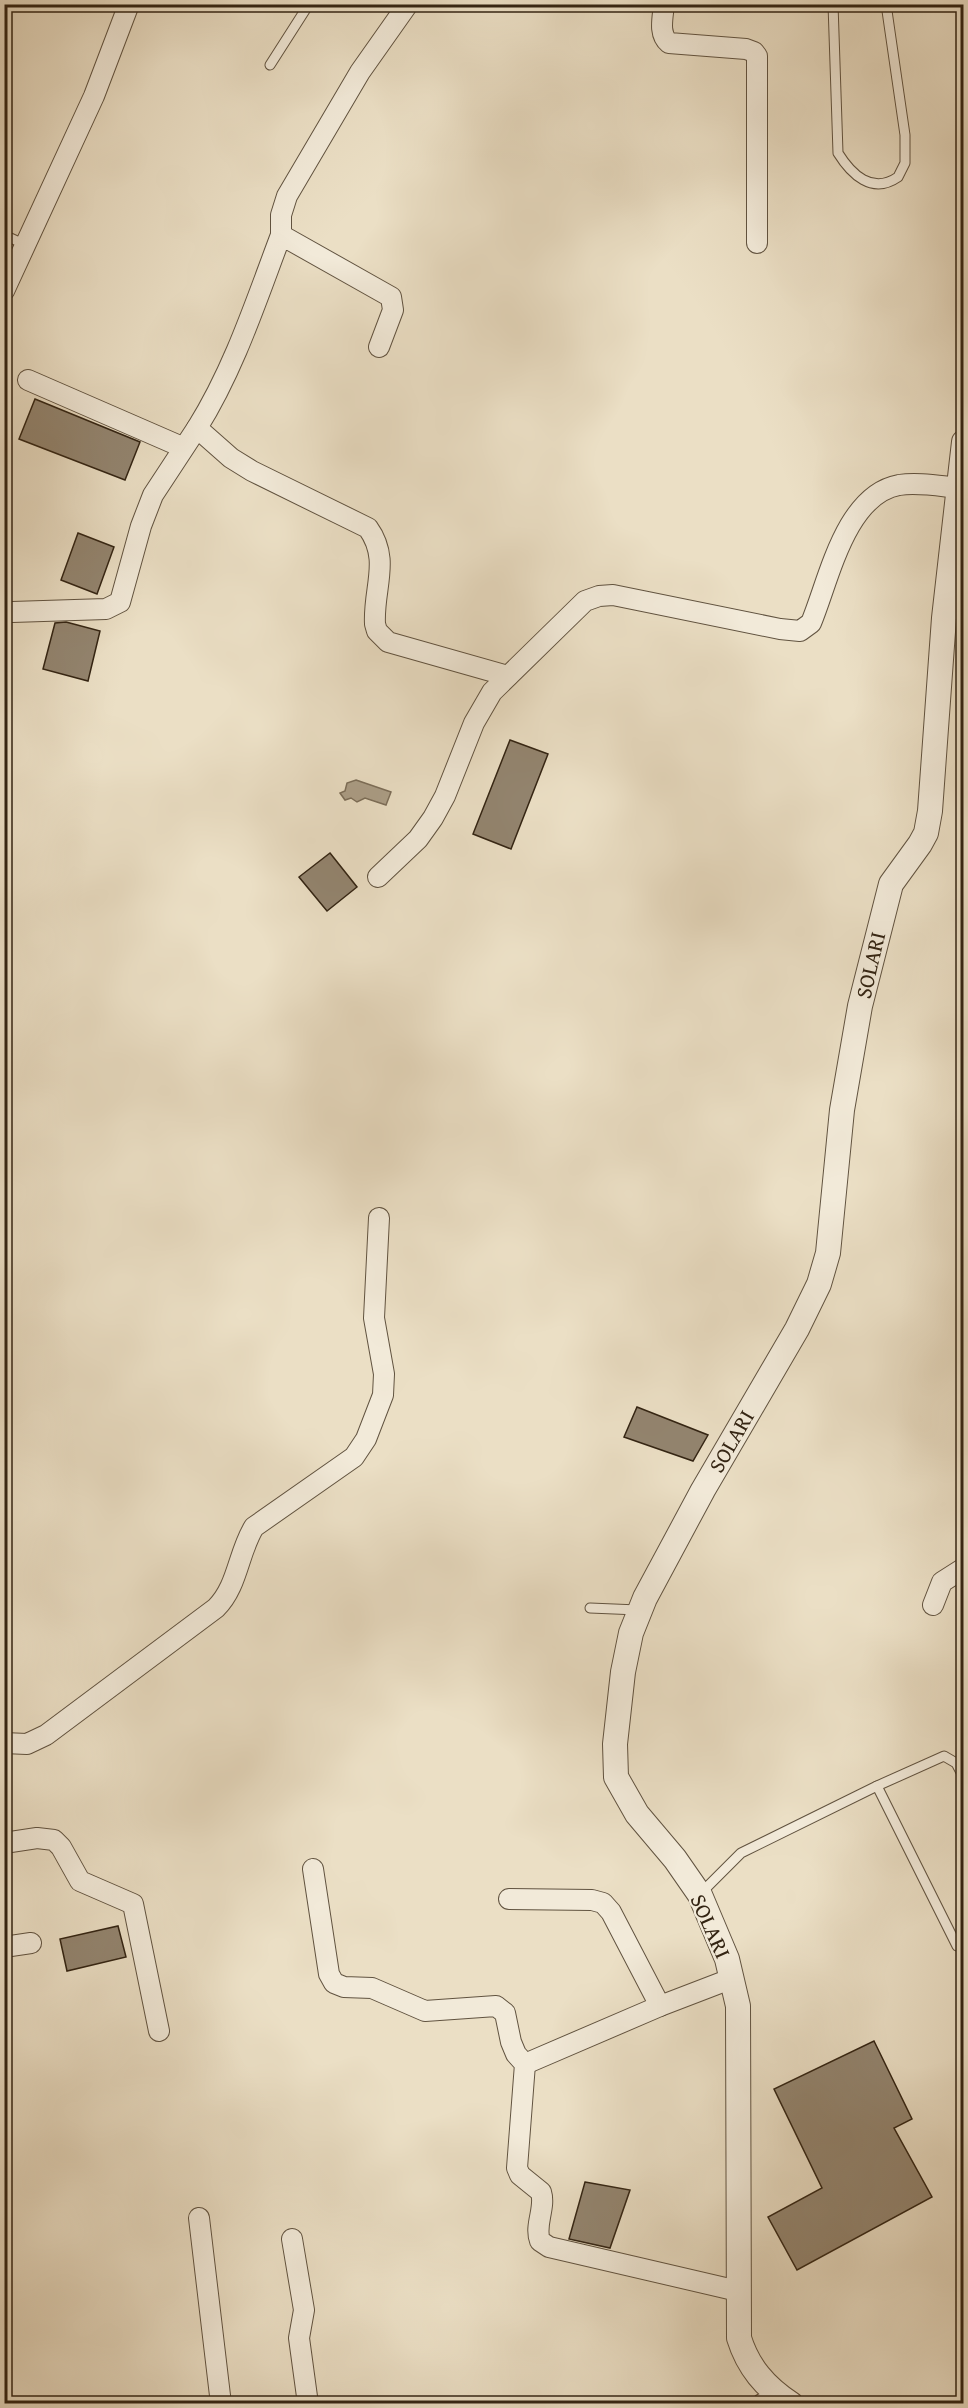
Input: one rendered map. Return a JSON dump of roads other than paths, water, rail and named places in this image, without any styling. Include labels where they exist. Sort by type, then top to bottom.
[{"type":"street","points":[[4,291],[94,96],[129,4]]},
{"type":"street","points":[[12,612],[106,609],[123,598],[141,526],[153,495],[217,396],[230,367],[281,235],[281,210],[287,196],[360,72],[408,4]]},
{"type":"street","points":[[664,4],[662,31],[665,40],[669,43],[746,49],[757,56],[757,243]]},
{"type":"street","points":[[281,235],[391,297],[393,310],[379,347]]},
{"type":"street","points":[[28,380],[182,447]]},
{"type":"street","points":[[196,428],[231,458],[252,471],[368,528],[380,550],[381,564],[375,624],[377,631],[388,642],[508,676]]},
{"type":"street","name":"SOLARI","points":[[777,2402],[745,2357],[739,2338],[738,2006],[733,1978],[700,1895],[675,1859],[637,1814],[616,1777],[615,1744],[623,1672],[631,1633],[639,1610],[703,1490],[797,1329],[819,1284],[828,1253],[843,1099],[860,1006],[891,884],[926,833],[930,811],[944,618],[963,442]]},
{"type":"street","points":[[378,877],[418,839],[434,818],[482,706],[508,676],[585,601],[599,596],[613,596],[800,631],[811,623],[844,537],[868,501],[884,490],[898,485],[959,488]]},
{"type":"street","points":[[4,1743],[27,1744],[46,1735],[216,1608],[230,1590],[248,1537],[254,1527],[354,1456],[361,1448],[383,1395],[384,1374],[374,1318],[379,1218]]},
{"type":"street","points":[[933,1605],[942,1582],[963,1569]]},
{"type":"street","points":[[4,1843],[37,1838],[54,1840],[61,1847],[80,1881],[134,1904],[159,2031]]},
{"type":"street","points":[[313,1869],[329,1974],[334,1983],[345,1987],[372,1988],[425,2011],[496,2006],[505,2013],[511,2042],[516,2054],[525,2064],[517,2168],[520,2175],[542,2192],[543,2200],[538,2230],[540,2241],[549,2247],[738,2291]]},
{"type":"street","points":[[509,1899],[592,1900],[603,1903],[611,1912],[660,2006]]},
{"type":"street","points":[[4,1947],[31,1943]]},
{"type":"street","points":[[525,2064],[660,2006],[733,1978]]},
{"type":"street","points":[[199,2218],[221,2403]]},
{"type":"street","points":[[292,2239],[304,2310],[299,2338],[308,2403]]},
{"type":"lane","points":[[270,65],[309,4]]},
{"type":"lane","points":[[833,4],[838,153],[856,176],[883,184],[898,177],[905,163],[905,135],[886,4]]},
{"type":"lane","points":[[4,235],[26,245]]},
{"type":"lane","points":[[590,1608],[639,1610]]},
{"type":"lane","points":[[700,1895],[741,1853],[877,1786],[944,1756],[956,1763],[963,1778]]},
{"type":"lane","points":[[877,1786],[957,1946]]}]
